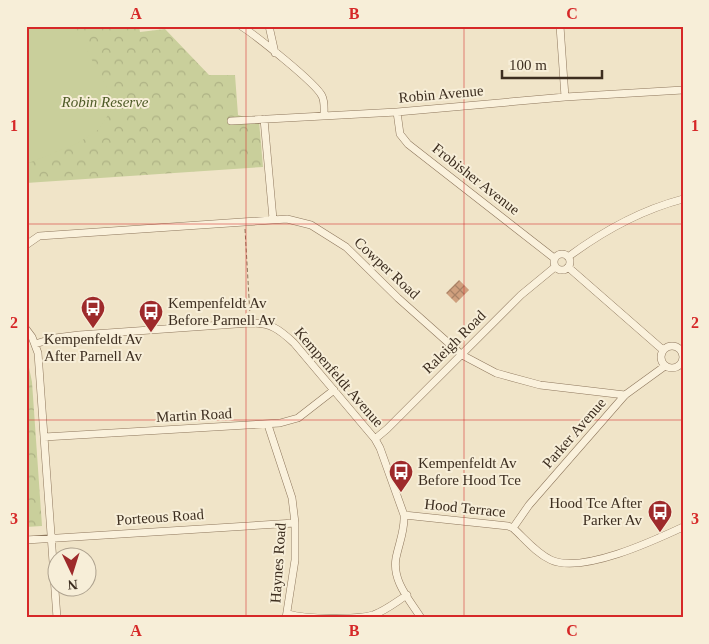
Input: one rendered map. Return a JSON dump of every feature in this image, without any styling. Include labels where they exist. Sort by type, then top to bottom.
[{"type":"street","points":[[240,26],[275,53],[321,94],[324,116]]},
{"type":"street","points":[[269,26],[275,53]]},
{"type":"street","points":[[560,26],[565,97]]},
{"type":"street","name":"Robin Avenue","points":[[230,121],[397,112],[565,97],[683,90]]},
{"type":"street","name":"Frobisher Avenue","points":[[397,112],[400,134],[408,144],[554,258]]},
{"type":"street","points":[[264,119],[273,219]]},
{"type":"street","points":[[568,256],[570,262],[568,267],[562,270],[555,267],[553,263],[554,258],[561,254],[568,256],[628,220],[683,198]]},
{"type":"street","name":"Cowper Road","points":[[26,245],[39,236],[244,221],[287,219],[311,225],[346,247],[398,298],[462,354],[496,373],[540,385],[624,395]]},
{"type":"street","name":"Raleigh Road","points":[[375,439],[521,295],[555,267]]},
{"type":"street","points":[[568,267],[663,350]]},
{"type":"street","name":"Kempenfeldt Avenue","points":[[35,344],[72,335],[250,323],[268,324],[280,330],[294,343],[375,439],[384,456],[404,515],[396,566],[397,580],[421,618]]},
{"type":"street","points":[[26,329],[35,344],[38,358],[57,618]]},
{"type":"street","points":[[670,346],[681,347],[681,365],[673,368],[666,366],[661,360],[663,350],[670,346]]},
{"type":"street","name":"Parker Avenue","points":[[513,528],[529,504],[624,395],[666,366]]},
{"type":"street","name":"Martin Road","points":[[44,437],[268,425],[298,418],[334,390]]},
{"type":"street","name":"Haynes Road","points":[[268,425],[292,498],[295,523],[295,560],[287,616]]},
{"type":"street","name":"Hood Terrace","points":[[404,515],[503,525],[513,528],[546,557],[561,563],[570,564],[594,561],[638,546],[683,527]]},
{"type":"street","name":"Porteous Road","points":[[26,540],[295,523]]},
{"type":"street","points":[[287,616],[365,616],[382,610],[407,595]]},
{"type":"path","points":[[244,221],[250,323]]},
{"type":"green space","name":"Robin Reserve","points":[[26,26],[139,26],[140,32],[165,29],[209,75],[235,75],[238,115],[259,121],[263,167],[26,183]]},
{"type":"green space","points":[[26,26],[64,26],[86,49],[106,86],[112,109],[98,130],[78,143],[26,164]]},
{"type":"green space","points":[[26,353],[32,382],[42,526],[26,527]]},
{"type":"building","points":[[459,280],[469,290],[456,303],[446,293]]},
{"type":"place","name":"Kempenfeldt Av After Parnell Av","points":[[93,329]]},
{"type":"place","name":"Kempenfeldt Av Before Parnell Av","points":[[151,333]]},
{"type":"place","name":"Kempenfeldt Av Before Hood Tce","points":[[401,493]]},
{"type":"place","name":"Hood Tce After Parker Av","points":[[660,533]]}]
